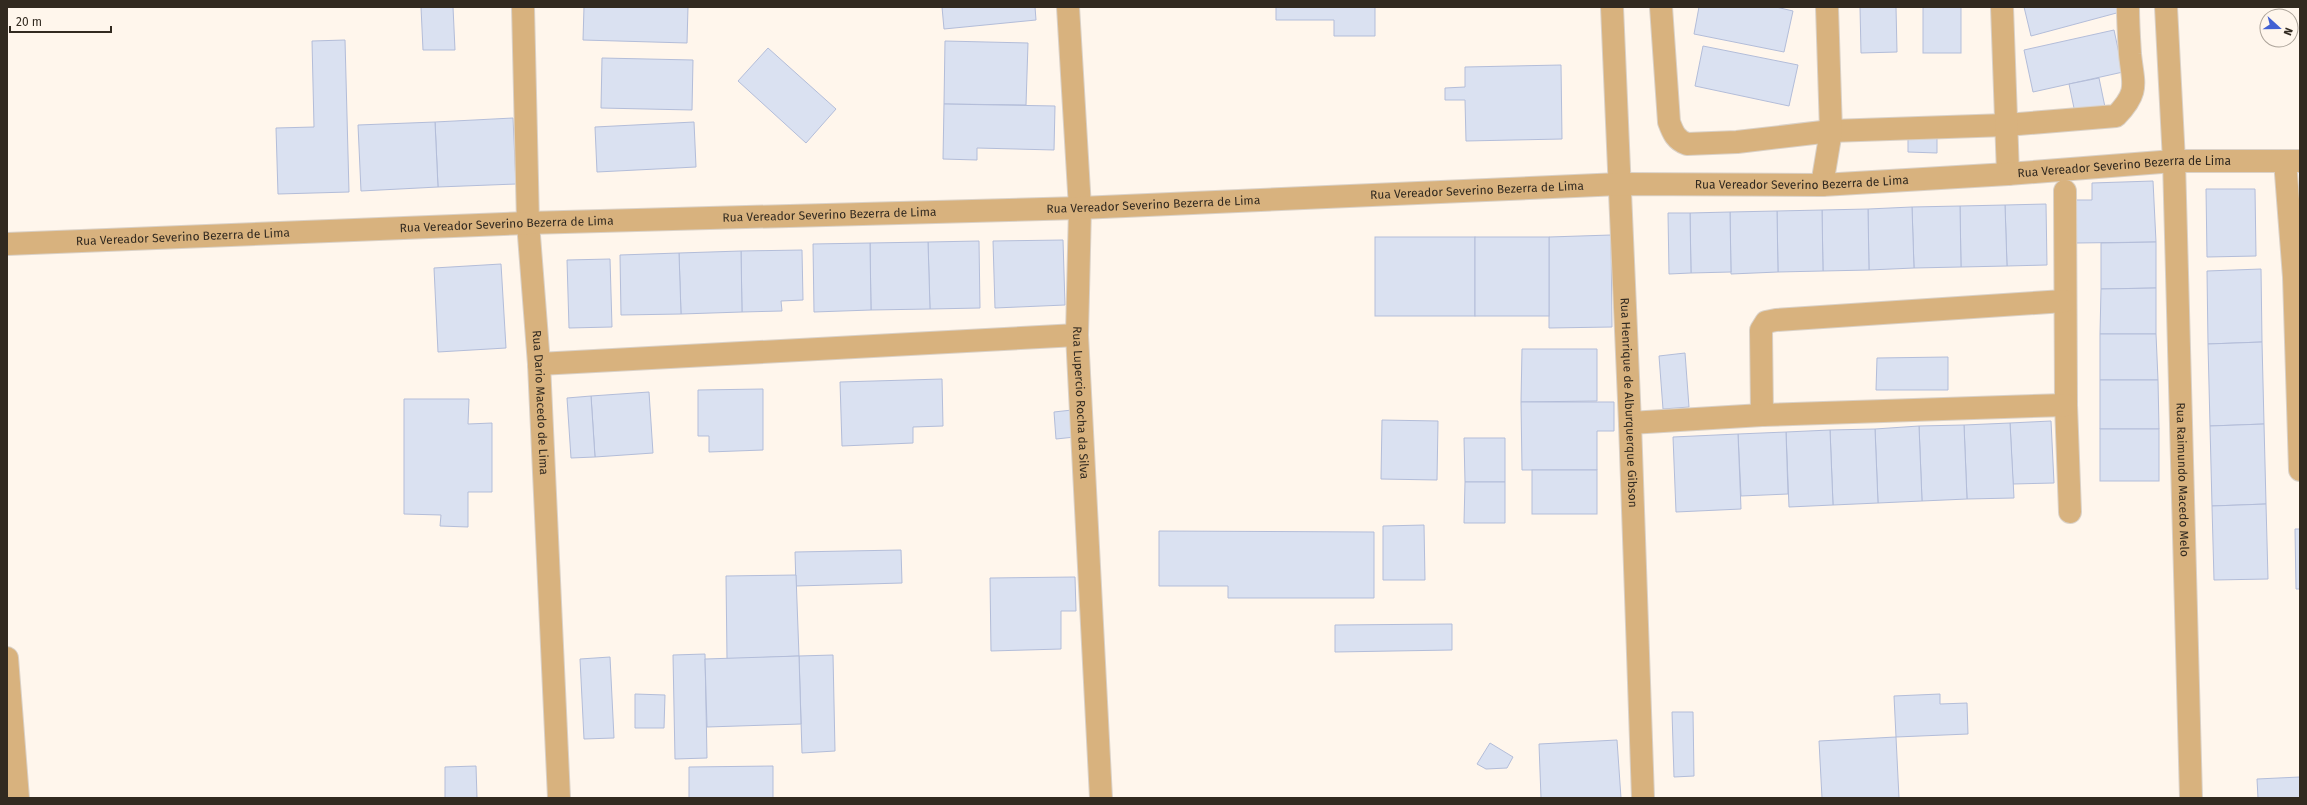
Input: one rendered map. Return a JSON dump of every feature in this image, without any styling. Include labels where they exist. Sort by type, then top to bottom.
[{"type":"street","name":"Rua Dario Macedo de Lima","points":[[523,7],[528,223],[539,364],[559,798]]},
{"type":"street","name":"Rua Lupercio Rocha da Silva","points":[[1068,7],[1080,208],[1077,334],[1101,798]]},
{"type":"street","name":"Rua Henrique de Alburquerque Gibson","points":[[1612,7],[1630,423],[1643,798]]},
{"type":"street","points":[[1661,7],[1669,122],[1673,133],[1680,141],[1687,144],[1737,142],[1831,131],[2006,125],[2116,116],[2124,107],[2135,82],[2130,55],[2128,7]]},
{"type":"street","points":[[1822,185],[1831,131],[1827,7]]},
{"type":"street","points":[[2002,7],[2008,174]]},
{"type":"street","name":"Rua Raimundo Macedo Melo","points":[[2166,7],[2174,161],[2192,798]]},
{"type":"street","name":"Rua Vereador Severino Bezerra de Lima","points":[[7,244],[528,223],[1080,208],[1620,184],[1822,185],[2008,174],[2174,161],[2292,161]]},
{"type":"street","points":[[2292,161],[2297,277],[2300,470]]},
{"type":"street","points":[[2065,191],[2064,301],[2070,512]]},
{"type":"street","points":[[1762,415],[1761,330],[1766,322],[1776,320],[2064,301]]},
{"type":"street","points":[[539,364],[1077,334]]},
{"type":"street","points":[[1630,423],[1762,415],[2066,405]]},
{"type":"street","points":[[7,658],[18,798]]},
{"type":"building","points":[[421,7],[453,7],[455,50],[423,50]]},
{"type":"building","points":[[584,7],[688,7],[687,43],[583,40]]},
{"type":"building","points":[[942,7],[1035,7],[1036,20],[944,29]]},
{"type":"building","points":[[1276,7],[1375,7],[1375,36],[1334,36],[1334,20],[1276,20]]},
{"type":"building","points":[[1699,7],[1776,7],[1793,11],[1784,52],[1694,34]]},
{"type":"building","points":[[1860,7],[1896,7],[1897,52],[1861,53]]},
{"type":"building","points":[[1923,7],[1961,7],[1961,53],[1923,53]]},
{"type":"building","points":[[2024,7],[2123,7],[2124,11],[2031,36]]},
{"type":"building","points":[[2114,30],[2123,72],[2033,92],[2024,50]]},
{"type":"building","points":[[345,40],[349,192],[278,194],[276,128],[314,127],[312,41]]},
{"type":"building","points":[[945,41],[1028,43],[1026,105],[944,104]]},
{"type":"building","points":[[1703,46],[1798,65],[1789,106],[1695,86]]},
{"type":"building","points":[[768,48],[836,109],[806,143],[738,81]]},
{"type":"building","points":[[602,58],[693,60],[692,110],[601,108]]},
{"type":"building","points":[[1561,65],[1562,139],[1466,141],[1465,100],[1445,100],[1445,88],[1465,87],[1465,67]]},
{"type":"building","points":[[2099,78],[2105,107],[2075,113],[2069,84]]},
{"type":"building","points":[[944,104],[1055,106],[1054,150],[977,148],[977,160],[943,159]]},
{"type":"building","points":[[513,118],[516,184],[438,187],[435,122]]},
{"type":"building","points":[[435,122],[438,187],[361,191],[358,125]]},
{"type":"building","points":[[694,122],[696,167],[597,172],[595,127]]},
{"type":"building","points":[[1908,130],[1937,131],[1937,153],[1908,152]]},
{"type":"building","points":[[2153,181],[2156,242],[2076,243],[2075,200],[2092,200],[2092,183]]},
{"type":"building","points":[[2206,189],[2255,189],[2256,256],[2207,257]]},
{"type":"building","points":[[2046,204],[2047,265],[2007,266],[2005,205]]},
{"type":"building","points":[[2005,205],[2007,266],[1961,267],[1960,206]]},
{"type":"building","points":[[1960,206],[1961,267],[1914,268],[1912,207]]},
{"type":"building","points":[[1912,207],[1914,268],[1869,270],[1868,209]]},
{"type":"building","points":[[1868,209],[1869,270],[1823,271],[1822,210]]},
{"type":"building","points":[[1822,210],[1823,271],[1778,272],[1777,211]]},
{"type":"building","points":[[1777,211],[1778,272],[1731,274],[1730,212]]},
{"type":"building","points":[[1730,212],[1731,272],[1691,273],[1690,213]]},
{"type":"building","points":[[1668,213],[1690,213],[1691,273],[1669,274]]},
{"type":"building","points":[[1611,235],[1612,327],[1549,328],[1549,237]]},
{"type":"building","points":[[1375,237],[1475,237],[1475,316],[1375,316]]},
{"type":"building","points":[[1475,237],[1549,237],[1549,316],[1475,316]]},
{"type":"building","points":[[1063,240],[1065,305],[995,308],[993,241]]},
{"type":"building","points":[[979,241],[980,308],[930,309],[928,242]]},
{"type":"building","points":[[928,242],[930,309],[871,310],[870,243]]},
{"type":"building","points":[[2156,242],[2156,288],[2101,289],[2101,243]]},
{"type":"building","points":[[870,243],[871,310],[814,312],[813,244]]},
{"type":"building","points":[[802,250],[803,300],[781,301],[782,311],[742,312],[741,251]]},
{"type":"building","points":[[741,251],[742,312],[681,314],[679,253]]},
{"type":"building","points":[[679,253],[681,314],[621,315],[620,255]]},
{"type":"building","points":[[610,259],[612,327],[569,328],[567,260]]},
{"type":"building","points":[[501,264],[506,348],[438,352],[434,268]]},
{"type":"building","points":[[2261,269],[2262,342],[2208,344],[2207,271]]},
{"type":"building","points":[[2156,288],[2156,334],[2100,334],[2101,289]]},
{"type":"building","points":[[2100,334],[2156,334],[2158,380],[2100,380]]},
{"type":"building","points":[[2262,342],[2264,424],[2210,426],[2208,344]]},
{"type":"building","points":[[1522,349],[1597,349],[1597,401],[1521,402]]},
{"type":"building","points":[[1685,353],[1689,407],[1663,409],[1659,356]]},
{"type":"building","points":[[1948,357],[1948,390],[1876,390],[1877,358]]},
{"type":"building","points":[[942,379],[943,426],[913,427],[913,443],[842,446],[840,382]]},
{"type":"building","points":[[2100,380],[2158,380],[2159,429],[2100,429]]},
{"type":"building","points":[[763,389],[763,450],[709,452],[709,436],[698,436],[698,390]]},
{"type":"building","points":[[649,392],[653,453],[595,457],[591,396]]},
{"type":"building","points":[[591,396],[595,457],[571,458],[567,398]]},
{"type":"building","points":[[404,399],[469,399],[468,424],[492,423],[492,492],[468,492],[468,527],[440,526],[441,515],[404,514]]},
{"type":"building","points":[[1521,402],[1614,402],[1614,431],[1597,431],[1597,470],[1522,470]]},
{"type":"building","points":[[1072,410],[1075,437],[1056,439],[1054,412]]},
{"type":"building","points":[[1382,420],[1438,421],[1437,480],[1381,479]]},
{"type":"building","points":[[2051,421],[2054,483],[2013,484],[2010,423]]},
{"type":"building","points":[[2010,423],[2014,498],[1967,499],[1964,425]]},
{"type":"building","points":[[2264,424],[2266,504],[2212,506],[2210,426]]},
{"type":"building","points":[[1964,425],[1967,499],[1922,501],[1919,426]]},
{"type":"building","points":[[1919,426],[1922,501],[1878,503],[1875,429]]},
{"type":"building","points":[[1875,429],[1878,503],[1833,505],[1830,430]]},
{"type":"building","points":[[2100,429],[2159,429],[2159,481],[2100,481]]},
{"type":"building","points":[[1830,430],[1833,505],[1789,507],[1786,432]]},
{"type":"building","points":[[1786,432],[1788,494],[1741,496],[1738,434]]},
{"type":"building","points":[[1738,434],[1741,509],[1676,512],[1673,437]]},
{"type":"building","points":[[1464,438],[1505,438],[1505,482],[1465,482]]},
{"type":"building","points":[[1532,470],[1597,470],[1597,514],[1532,514]]},
{"type":"building","points":[[1465,482],[1505,482],[1505,523],[1464,523]]},
{"type":"building","points":[[2266,504],[2268,579],[2214,580],[2212,506]]},
{"type":"building","points":[[1424,525],[1425,580],[1383,580],[1383,526]]},
{"type":"building","points":[[2295,529],[2300,529],[2300,589],[2296,589]]},
{"type":"building","points":[[1159,531],[1374,532],[1374,598],[1228,598],[1228,586],[1159,586]]},
{"type":"building","points":[[901,550],[902,583],[796,586],[795,552]]},
{"type":"building","points":[[796,575],[799,656],[727,659],[726,576]]},
{"type":"building","points":[[1075,577],[1076,611],[1061,611],[1061,649],[991,651],[990,578]]},
{"type":"building","points":[[1452,624],[1452,650],[1335,652],[1335,625]]},
{"type":"building","points":[[705,654],[707,758],[675,759],[673,655]]},
{"type":"building","points":[[833,655],[835,751],[802,753],[799,656]]},
{"type":"building","points":[[799,656],[801,724],[707,727],[705,659]]},
{"type":"building","points":[[610,657],[614,738],[584,739],[580,659]]},
{"type":"building","points":[[635,694],[665,695],[664,728],[635,728]]},
{"type":"building","points":[[1940,694],[1940,704],[1967,703],[1968,734],[1896,737],[1894,696]]},
{"type":"building","points":[[1672,712],[1693,712],[1694,776],[1674,777]]},
{"type":"building","points":[[1896,737],[1899,798],[1822,798],[1819,741]]},
{"type":"building","points":[[1617,740],[1621,798],[1541,798],[1539,744]]},
{"type":"building","points":[[1490,743],[1513,757],[1507,768],[1486,769],[1477,764]]},
{"type":"building","points":[[476,766],[477,798],[445,798],[445,767]]},
{"type":"building","points":[[773,766],[773,798],[689,798],[689,767]]},
{"type":"building","points":[[2300,777],[2300,798],[2258,798],[2257,779]]}]
